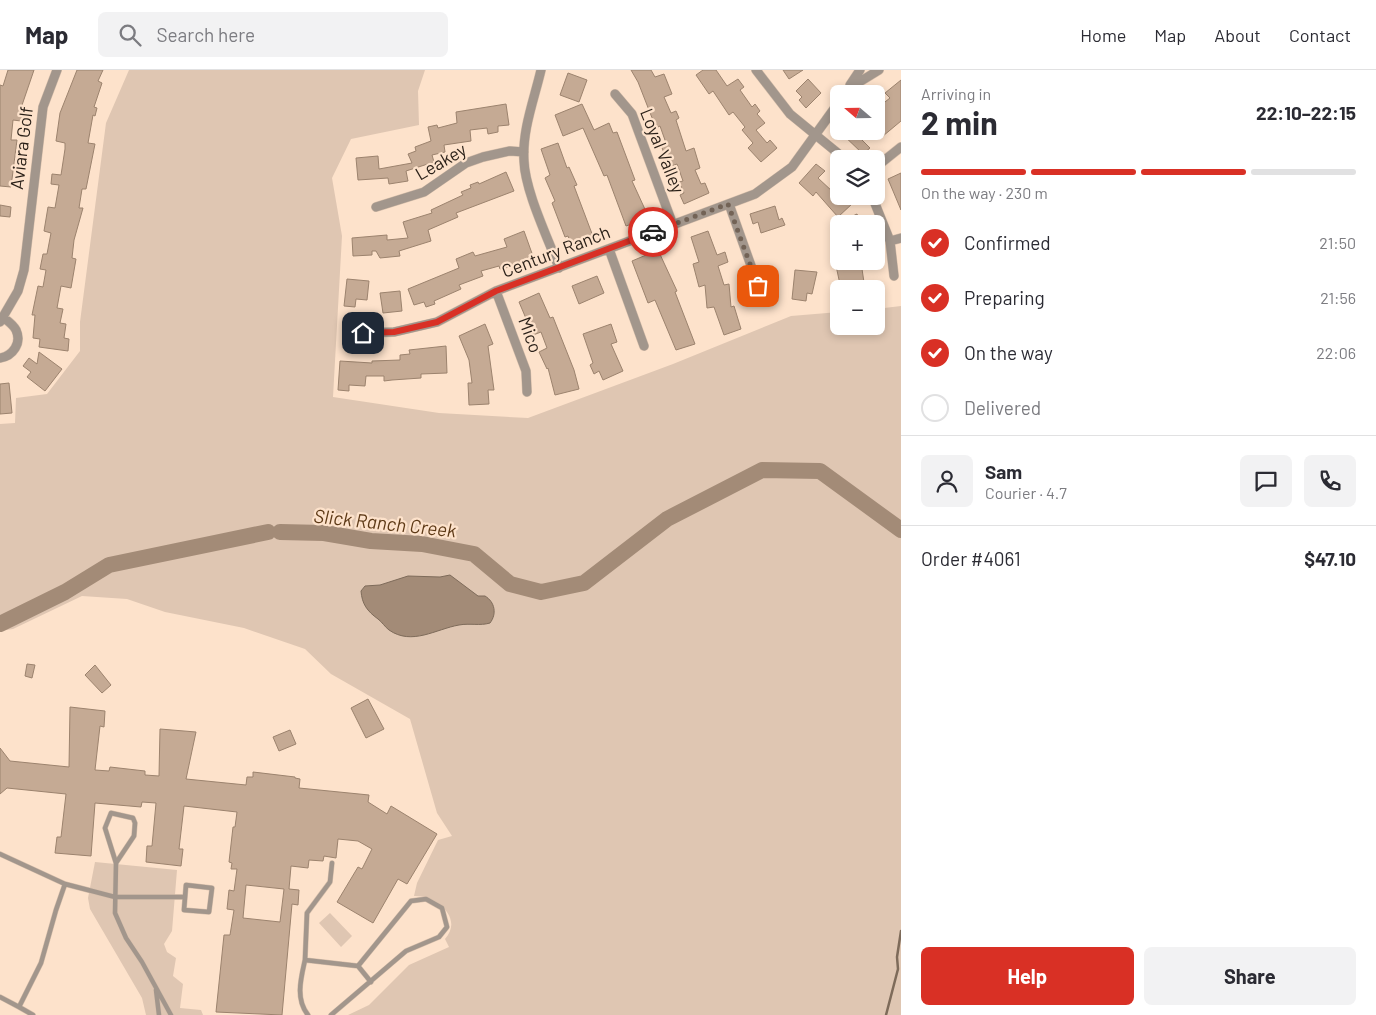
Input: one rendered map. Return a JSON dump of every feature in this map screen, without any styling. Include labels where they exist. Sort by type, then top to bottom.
[{"type":"street","name":"Aviara Golf","points":[[0,358],[6,357],[15,349],[18,340],[16,329],[2,320],[18,291],[24,270],[43,108],[57,70]]},
{"type":"street","points":[[541,70],[526,133],[524,152],[528,183],[559,268]]},
{"type":"street","points":[[756,70],[780,103],[834,150]]},
{"type":"street","points":[[850,85],[860,70]]},
{"type":"street","points":[[855,85],[879,70]]},
{"type":"street","name":"Loyal Valley","points":[[615,94],[632,114],[673,225]]},
{"type":"street","name":"Century Ranch","points":[[363,333],[394,332],[429,324],[496,291],[755,194],[780,177],[802,156],[830,116]]},
{"type":"street","points":[[885,160],[901,147]]},
{"type":"street","name":"Leakey","points":[[376,206],[424,192],[466,163],[474,160],[510,151],[524,152]]},
{"type":"street","points":[[728,204],[764,302]]},
{"type":"street","points":[[876,205],[890,241],[894,276]]},
{"type":"street","points":[[890,241],[901,238]]},
{"type":"street","points":[[609,249],[644,346]]},
{"type":"street","name":"Mico","points":[[496,291],[526,371],[527,392]]},
{"type":"lane","points":[[116,863],[134,836],[135,823],[133,818],[127,815],[111,814],[105,828],[116,863],[115,897],[119,924],[171,1015]]},
{"type":"lane","points":[[0,854],[65,884],[115,897],[185,897]]},
{"type":"lane","points":[[308,1015],[301,1001],[300,982],[305,960],[307,913],[330,882],[332,864]]},
{"type":"lane","points":[[19,1007],[41,963],[65,884]]},
{"type":"lane","points":[[186,885],[212,888],[209,912],[184,910],[185,897],[186,885]]},
{"type":"lane","points":[[331,1015],[406,951],[439,937],[447,927],[442,908],[426,899],[411,901],[358,966]]},
{"type":"lane","points":[[305,960],[358,966],[371,982]]},
{"type":"lane","points":[[156,988],[159,1015]]},
{"type":"lane","points":[[0,997],[34,1015]]},
{"type":"shaded area","points":[[129,70],[425,70],[418,91],[419,125],[351,139],[332,178],[342,236],[333,397],[439,413],[528,418],[673,364],[791,316],[830,313],[830,335],[885,335],[885,308],[901,306],[901,1015],[348,1015],[369,1005],[409,965],[449,947],[445,939],[450,931],[451,923],[445,909],[431,899],[414,896],[417,883],[438,840],[452,836],[437,813],[410,719],[331,674],[305,649],[244,628],[165,612],[127,599],[82,596],[13,629],[0,631],[0,424],[15,423],[16,398],[47,394],[80,351],[80,322],[106,123]]},
{"type":"shaded area","points":[[450,575],[478,596],[485,596],[491,601],[494,608],[494,616],[490,623],[459,625],[424,635],[406,637],[388,629],[368,610],[363,600],[361,591],[365,586],[380,585],[408,576],[440,577]]},
{"type":"shaded area","points":[[95,862],[177,870],[172,931],[164,944],[167,952],[176,958],[173,976],[183,984],[180,1008],[201,1010],[203,1015],[146,1015],[142,998],[90,909],[88,898]]},
{"type":"shaded area","points":[[330,913],[352,936],[341,947],[319,923]]},
{"type":"building","points":[[8,70],[34,70],[20,111],[22,111],[21,121],[13,120],[11,140],[17,140],[11,187],[0,186],[0,85],[3,86]]},
{"type":"building","points":[[77,70],[103,70],[98,81],[102,83],[94,107],[97,108],[95,116],[93,115],[88,143],[95,144],[86,189],[82,189],[79,208],[83,208],[74,240],[72,258],[76,259],[71,288],[61,286],[57,308],[63,309],[60,323],[66,324],[64,338],[69,339],[68,351],[39,347],[40,339],[33,338],[35,315],[32,315],[38,286],[43,287],[46,270],[40,269],[43,254],[47,254],[51,233],[44,231],[48,207],[55,208],[59,185],[51,184],[52,174],[61,175],[65,149],[65,143],[56,141],[60,113]]},
{"type":"building","points":[[631,70],[651,70],[655,77],[664,74],[672,94],[664,97],[671,113],[676,111],[679,118],[676,120],[686,151],[694,148],[700,168],[695,170],[701,184],[705,183],[709,193],[684,204],[680,195],[684,193],[679,182],[683,181],[677,164],[669,167],[661,145],[666,143],[660,126],[656,128],[638,82]]},
{"type":"building","points":[[703,70],[716,70],[727,86],[738,79],[744,87],[740,90],[752,107],[755,104],[760,111],[757,114],[765,123],[756,130],[767,143],[770,140],[777,148],[761,162],[748,148],[753,143],[742,130],[745,127],[733,112],[729,115],[713,91],[709,94],[696,75]]},
{"type":"building","points":[[783,70],[803,70],[789,79]]},
{"type":"building","points":[[568,73],[587,80],[579,102],[560,95]]},
{"type":"building","points":[[808,79],[821,93],[806,108],[799,100],[802,97],[796,91]]},
{"type":"building","points":[[901,80],[901,121],[885,134],[885,102],[890,98],[885,93]]},
{"type":"building","points":[[506,104],[509,125],[498,126],[498,132],[488,134],[487,128],[470,130],[471,141],[444,145],[445,152],[432,155],[434,162],[406,171],[408,181],[389,184],[388,178],[358,180],[356,158],[378,156],[379,169],[412,163],[408,154],[416,151],[415,147],[431,141],[428,127],[437,125],[438,128],[457,123],[456,112]]},
{"type":"building","points":[[582,104],[594,130],[609,123],[613,133],[617,132],[635,180],[632,181],[649,218],[626,226],[607,175],[604,176],[583,128],[563,136],[555,115]]},
{"type":"building","points":[[848,140],[862,140],[870,148],[868,150],[859,150]]},
{"type":"building","points":[[558,143],[567,168],[569,167],[577,185],[574,186],[594,239],[572,247],[568,236],[565,237],[552,203],[555,201],[545,178],[550,175],[541,149]]},
{"type":"building","points":[[816,164],[825,171],[818,178],[830,189],[830,205],[851,205],[840,215],[836,215],[816,192],[813,196],[799,183]]},
{"type":"building","points":[[506,172],[514,191],[456,213],[458,217],[428,230],[431,241],[399,251],[400,256],[380,258],[376,251],[372,251],[372,255],[353,256],[352,238],[387,235],[387,240],[408,238],[403,222],[432,213],[431,210],[463,195],[461,192],[471,188],[470,185],[478,182],[479,184]]},
{"type":"building","points":[[901,173],[901,210],[888,179]]},
{"type":"building","points":[[0,205],[11,207],[10,217],[0,216]]},
{"type":"building","points":[[775,206],[779,220],[782,218],[785,225],[761,233],[758,222],[753,224],[750,214]]},
{"type":"building","points":[[524,231],[534,259],[514,266],[500,269],[499,266],[481,271],[483,276],[459,285],[461,289],[434,301],[435,304],[426,307],[424,302],[414,305],[408,289],[459,268],[456,259],[473,252],[475,256],[507,247],[504,239]]},
{"type":"building","points":[[708,231],[717,255],[725,252],[728,262],[718,266],[724,285],[729,284],[731,307],[734,306],[741,329],[724,335],[714,307],[707,308],[705,285],[699,287],[693,264],[699,262],[691,237]]},
{"type":"building","points":[[658,250],[677,291],[675,292],[695,344],[676,350],[655,300],[648,303],[632,261]]},
{"type":"building","points":[[795,270],[817,272],[812,294],[807,293],[806,301],[792,299]]},
{"type":"building","points":[[837,270],[862,270],[864,280],[839,280]]},
{"type":"building","points":[[597,276],[604,293],[579,304],[572,286]]},
{"type":"building","points":[[347,279],[369,281],[367,300],[356,299],[355,307],[344,306]]},
{"type":"building","points":[[400,291],[402,311],[383,313],[380,293]]},
{"type":"building","points":[[539,293],[550,318],[553,317],[574,370],[579,389],[555,395],[548,368],[539,352],[547,348],[541,332],[533,335],[519,302]]},
{"type":"building","points":[[485,324],[493,344],[488,346],[494,390],[488,390],[489,404],[469,405],[468,383],[472,383],[469,360],[459,336]]},
{"type":"building","points":[[611,324],[617,342],[611,344],[623,371],[603,380],[599,371],[594,374],[590,365],[593,363],[583,334]]},
{"type":"building","points":[[446,346],[447,373],[421,374],[421,378],[384,381],[384,376],[366,376],[365,386],[349,385],[349,391],[338,390],[340,361],[372,363],[372,361],[400,360],[400,355],[410,354],[409,350]]},
{"type":"building","points":[[39,352],[62,369],[45,391],[27,377],[31,372],[23,366],[29,358],[37,364]]},
{"type":"building","points":[[9,383],[12,413],[0,414],[0,384]]},
{"type":"building","points":[[27,664],[35,665],[32,678],[25,676]]},
{"type":"building","points":[[95,665],[111,685],[102,693],[85,675]]},
{"type":"building","points":[[368,699],[384,729],[366,738],[351,708]]},
{"type":"building","points":[[70,707],[105,711],[104,727],[100,726],[95,770],[109,771],[110,767],[145,771],[145,775],[159,776],[160,729],[196,732],[186,779],[246,785],[247,777],[253,777],[253,772],[295,777],[300,779],[299,788],[369,795],[368,802],[387,814],[391,806],[437,834],[407,884],[398,879],[373,923],[337,902],[358,867],[362,869],[372,849],[358,841],[338,839],[336,858],[324,856],[323,861],[309,860],[308,868],[291,866],[289,889],[299,890],[298,905],[292,904],[282,1015],[216,1012],[224,935],[230,935],[234,910],[227,909],[229,890],[234,891],[237,869],[231,869],[232,863],[229,862],[233,827],[235,827],[237,812],[184,806],[179,849],[183,849],[181,866],[146,862],[147,846],[152,846],[156,803],[142,802],[141,807],[95,803],[91,856],[55,853],[57,837],[61,837],[66,794],[7,788],[0,794],[0,748],[10,761],[69,767]],"holes":[[[246,885],[284,889],[280,922],[243,918]]]},
{"type":"building","points":[[290,730],[296,744],[279,751],[273,737]]},
{"type":"waterway","name":"Slick Ranch Creek","points":[[280,532],[324,533],[371,541],[422,544],[474,554],[510,584],[541,592],[584,583],[667,519],[762,470],[820,471],[901,530]]},
{"type":"waterway","name":"Slick Ranch Creek","points":[[0,624],[65,592],[109,565],[268,532]]},
{"type":"waterway","points":[[886,1015],[898,969],[897,957],[901,931]]},
{"type":"way so far","points":[[653,232],[728,204],[758,286]]},
{"type":"route","points":[[363,333],[379,334],[413,330],[437,322],[496,291],[653,232]]}]
